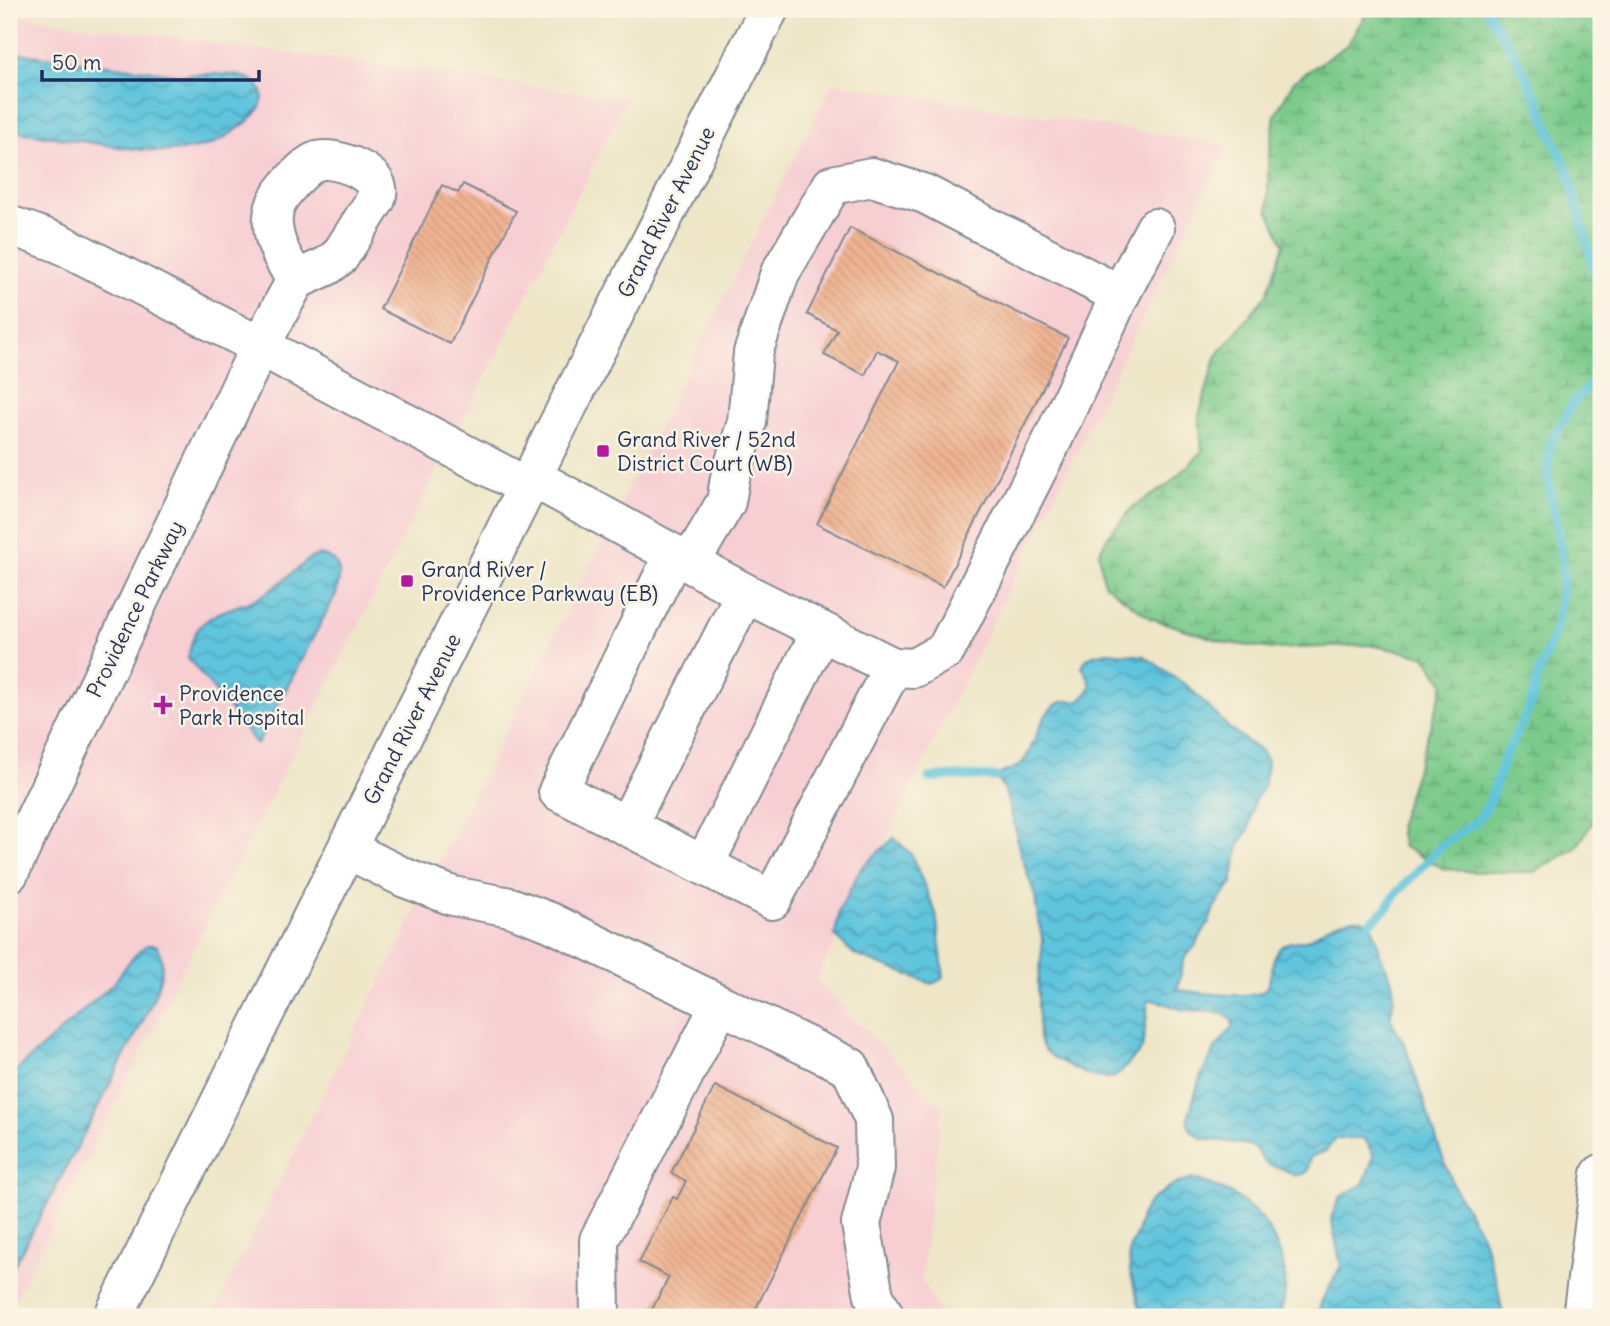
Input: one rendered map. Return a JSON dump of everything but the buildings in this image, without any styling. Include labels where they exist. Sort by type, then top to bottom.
[{"type":"main road","name":"Grand River Avenue","points":[[116,1316],[530,482],[769,9]]},
{"type":"main road","points":[[893,667],[772,900],[558,791],[682,559],[726,502],[730,478],[747,422],[753,353],[780,273],[832,186],[872,177],[925,194],[1120,295]]},
{"type":"main road","points":[[9,225],[60,243],[893,667],[914,668],[946,650],[1052,441],[1120,295],[1155,228]]},
{"type":"main road","name":"Providence Parkway","points":[[9,873],[261,346],[296,280]]},
{"type":"main road","points":[[627,826],[745,593]]},
{"type":"main road","points":[[704,865],[821,631]]},
{"type":"main road","points":[[347,849],[405,878],[453,896],[510,907],[550,922],[850,1068],[874,1120],[875,1168],[861,1224],[874,1296],[885,1317]]},
{"type":"main road","points":[[600,1317],[599,1240],[720,1005]]},
{"type":"main road","points":[[1582,1317],[1601,1174]]},
{"type":"shaded area","name":"Providence Park Hospital","points":[[9,15],[627,99],[9,1311]]},
{"type":"shaded area","points":[[832,83],[1228,145],[816,980],[942,1107],[921,1280],[943,1317],[211,1317]]},
{"type":"green space","points":[[1369,9],[1601,9],[1601,810],[1576,848],[1534,872],[1444,869],[1402,846],[1399,824],[1444,684],[1425,656],[1370,645],[1274,649],[1227,643],[1150,618],[1104,584],[1099,553],[1108,536],[1133,507],[1168,485],[1202,452],[1199,415],[1216,357],[1267,294],[1284,244],[1268,210],[1268,161],[1275,115],[1294,81],[1348,44]]},
{"type":"water","points":[[9,52],[183,75],[219,74],[246,77],[261,88],[263,99],[257,112],[230,134],[209,145],[179,151],[137,149],[9,130]]},
{"type":"water","points":[[319,555],[336,564],[339,580],[336,594],[257,745],[188,658],[192,642],[196,632],[208,619],[258,598],[311,558]]},
{"type":"water","points":[[1108,652],[1144,656],[1189,687],[1229,728],[1262,752],[1267,761],[1264,786],[1254,801],[1249,829],[1239,845],[1232,883],[1215,906],[1195,946],[1184,959],[1177,990],[1256,994],[1262,992],[1269,983],[1276,953],[1283,945],[1309,939],[1329,926],[1349,920],[1361,919],[1371,926],[1394,991],[1390,1018],[1405,1045],[1456,1191],[1482,1235],[1498,1287],[1503,1317],[1317,1317],[1322,1300],[1341,1266],[1331,1218],[1340,1197],[1363,1184],[1374,1156],[1365,1139],[1335,1139],[1326,1151],[1310,1157],[1308,1170],[1295,1175],[1268,1165],[1256,1149],[1249,1145],[1202,1138],[1194,1133],[1189,1127],[1188,1118],[1200,1078],[1215,1049],[1233,1027],[1232,1020],[1227,1016],[1215,1012],[1181,1009],[1148,1000],[1142,1049],[1115,1077],[1088,1075],[1054,1058],[1044,1049],[1039,1040],[1038,1009],[1043,941],[1035,896],[1019,849],[1005,791],[997,778],[1000,774],[1018,767],[1025,759],[1043,721],[1054,706],[1066,701],[1078,702],[1085,696],[1091,686],[1082,667],[1084,663],[1092,656]]},
{"type":"water","points":[[894,838],[911,854],[936,913],[944,978],[932,984],[855,955],[835,936],[839,911],[861,868]]},
{"type":"water","points":[[147,945],[156,945],[162,959],[161,975],[153,1000],[9,1273],[9,1077],[115,982],[129,962]]},
{"type":"water","points":[[1192,1178],[1237,1197],[1265,1224],[1280,1254],[1284,1270],[1283,1302],[1278,1317],[1144,1317],[1130,1271],[1129,1249],[1141,1216],[1150,1201],[1171,1186]]},
{"type":"waterway","points":[[1486,9],[1516,57],[1568,170],[1601,293]]},
{"type":"waterway","points":[[1369,924],[1387,908],[1394,896],[1441,846],[1478,820],[1488,806],[1504,758],[1530,707],[1538,675],[1556,629],[1563,579],[1561,551],[1547,477],[1550,444],[1573,403],[1601,374]]},
{"type":"waterway","points":[[929,778],[998,777]]},
{"type":"place","name":"Grand River / 52nd District Court (WB)","points":[[603,451]]},
{"type":"place","name":"Grand River / Providence Parkway (EB)","points":[[407,581]]},
{"type":"place","name":"Providence Park Hospital","points":[[163,705]]}]
